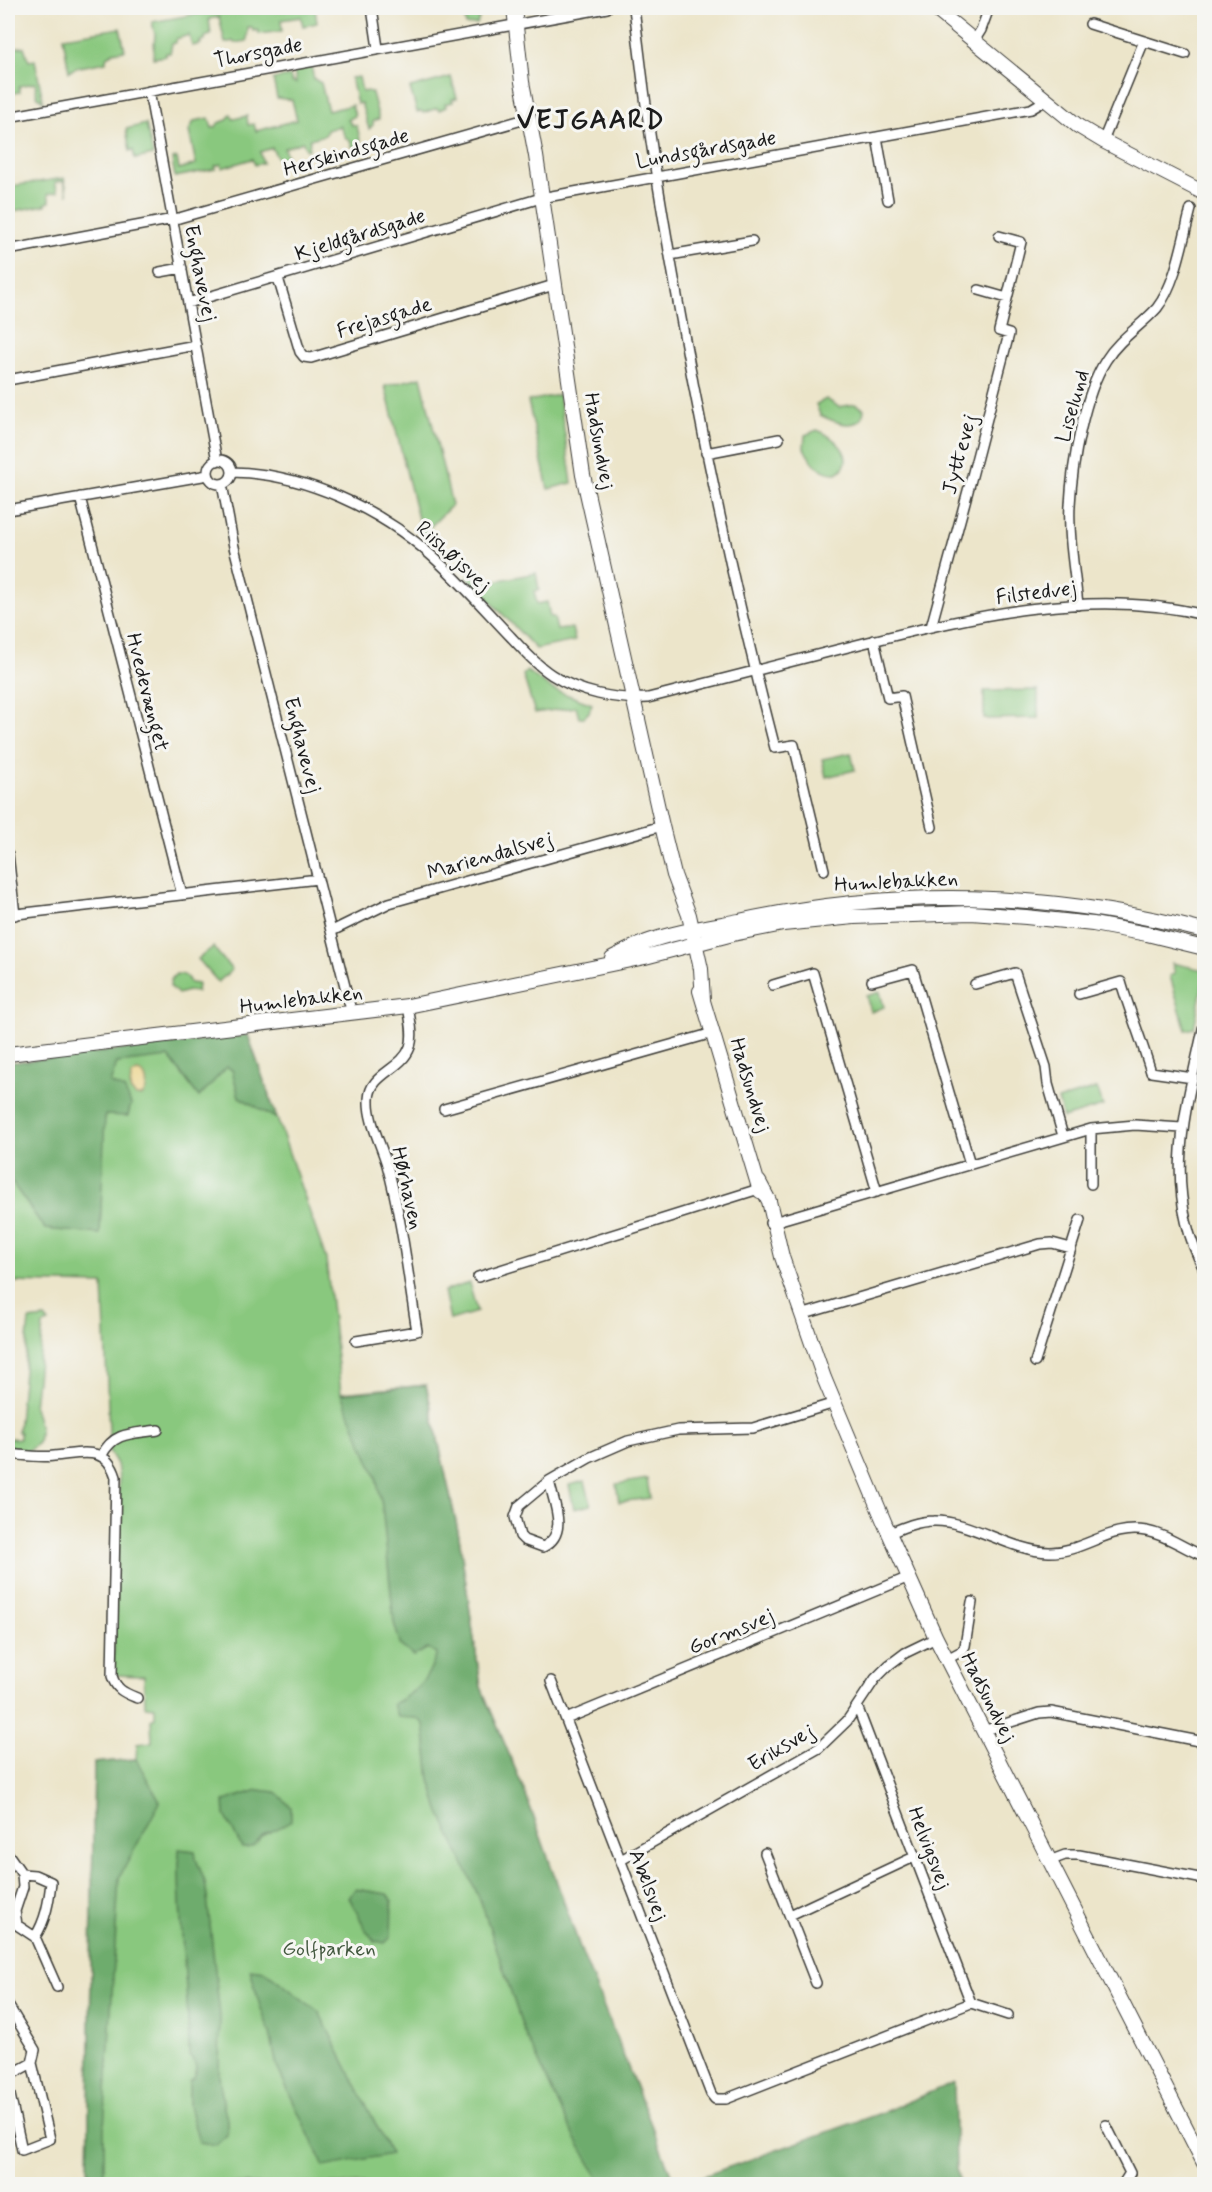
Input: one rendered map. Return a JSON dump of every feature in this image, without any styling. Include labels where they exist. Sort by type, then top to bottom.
[{"type":"street","points":[[372,8],[378,48]]},
{"type":"street","name":"Hadsundvej","points":[[514,8],[583,475],[632,699],[674,875],[684,899],[689,938],[701,969],[703,1000],[760,1186],[769,1201],[773,1226],[801,1315],[835,1403],[936,1638],[1204,2161]]},
{"type":"street","name":"Thorsgade","points":[[8,117],[607,8]]},
{"type":"street","points":[[634,8],[656,177],[705,453],[754,671],[774,748],[794,745],[824,870]]},
{"type":"street","points":[[934,8],[1078,126],[1204,193]]},
{"type":"street","points":[[974,41],[981,30],[989,8]]},
{"type":"street","points":[[1090,24],[1185,54]]},
{"type":"street","points":[[1103,141],[1144,41]]},
{"type":"street","name":"Enghavevej","points":[[149,92],[217,461]]},
{"type":"street","name":"Lundsgårdsgade","points":[[541,198],[1031,109],[1046,100]]},
{"type":"street","name":"Herskindsgade","points":[[8,250],[173,220],[529,118]]},
{"type":"street","points":[[877,137],[888,200]]},
{"type":"street","name":"Kjeldgårdsgade","points":[[188,303],[541,198]]},
{"type":"street","name":"Liselund","points":[[1078,605],[1070,506],[1078,448],[1087,408],[1096,380],[1107,358],[1150,315],[1165,295],[1191,209]]},
{"type":"street","name":"Jyttevej","points":[[931,627],[1009,334],[999,331],[1021,242],[999,236]]},
{"type":"street","points":[[670,255],[752,241]]},
{"type":"street","points":[[160,272],[182,268]]},
{"type":"street","name":"Frejasgade","points":[[278,278],[300,352],[304,357],[311,358],[554,285]]},
{"type":"street","points":[[979,290],[1007,298]]},
{"type":"street","points":[[8,380],[196,345]]},
{"type":"street","points":[[705,453],[779,439]]},
{"type":"street","points":[[217,461],[226,462],[232,472],[228,481],[222,484],[212,481],[208,475],[210,467],[217,461]]},
{"type":"street","name":"Riishøjsvej","points":[[232,472],[297,482],[351,503],[382,519],[432,556],[531,659],[553,676],[571,685],[600,694],[632,699]]},
{"type":"street","points":[[8,510],[208,475]]},
{"type":"street","name":"Enghavevej","points":[[222,484],[234,548],[352,1014]]},
{"type":"street","name":"Hvedevænget","points":[[80,497],[182,895]]},
{"type":"street","name":"Filstedvej","points":[[632,699],[648,698],[874,640],[1005,613],[1078,605],[1137,603],[1160,605],[1204,615]]},
{"type":"street","points":[[874,640],[888,698],[902,696],[932,827]]},
{"type":"street","name":"Mariendalsvej","points":[[332,931],[390,903],[662,826]]},
{"type":"street","points":[[8,854],[11,915],[318,879]]},
{"type":"street","name":"Humlebakken","points":[[8,1054],[352,1014],[466,996],[645,957],[689,938],[763,915],[868,900],[937,897],[1007,899],[1078,906],[1134,915],[1204,931]]},
{"type":"street","name":"Humlebakken","points":[[689,938],[783,924],[854,917],[971,913],[1094,924],[1204,948]]},
{"type":"street","points":[[872,981],[913,970],[969,1164]]},
{"type":"street","points":[[773,985],[813,973],[877,1192]]},
{"type":"street","points":[[975,984],[1016,973],[1046,1067],[1048,1084],[1063,1136]]},
{"type":"street","points":[[1079,994],[1121,982],[1135,1030],[1141,1037],[1151,1072],[1193,1078]]},
{"type":"street","name":"Hørhaven","points":[[356,1341],[417,1331],[394,1197],[372,1120],[369,1101],[376,1081],[400,1061],[410,1048],[408,1006]]},
{"type":"street","points":[[1204,1025],[1182,1128],[1180,1184],[1191,1238],[1204,1269]]},
{"type":"street","points":[[444,1109],[713,1033]]},
{"type":"street","points":[[773,1226],[877,1192],[1091,1128],[1135,1125],[1182,1128]]},
{"type":"street","points":[[1091,1128],[1091,1184]]},
{"type":"street","points":[[478,1277],[760,1186]]},
{"type":"street","points":[[1035,1362],[1080,1220]]},
{"type":"street","points":[[801,1315],[1040,1244],[1052,1243],[1071,1248]]},
{"type":"street","points":[[549,1481],[559,1526],[557,1535],[543,1547],[520,1536],[515,1517],[516,1511],[549,1481],[589,1458],[631,1441],[678,1430],[753,1428],[835,1403]]},
{"type":"street","points":[[102,1455],[107,1444],[114,1439],[158,1430]]},
{"type":"street","points":[[8,1454],[55,1456],[83,1452],[102,1455],[109,1461],[116,1477],[112,1676],[114,1685],[124,1693],[137,1698]]},
{"type":"street","points":[[890,1533],[920,1522],[935,1520],[951,1523],[1016,1545],[1048,1552],[1078,1548],[1107,1534],[1144,1530],[1172,1539],[1204,1556]]},
{"type":"street","name":"Gormsvej","points":[[566,1719],[909,1577]]},
{"type":"street","points":[[947,1659],[962,1651],[965,1646],[972,1602]]},
{"type":"street","name":"Eriksvej","points":[[621,1860],[819,1748],[840,1728],[875,1679],[888,1665],[904,1653],[936,1638]]},
{"type":"street","name":"Abelsvej","points":[[551,1681],[711,2094],[717,2100],[726,2099],[971,2003]]},
{"type":"street","name":"Helvigsvej","points":[[857,1706],[971,2003]]},
{"type":"street","points":[[983,1731],[1038,1713],[1051,1712],[1204,1742]]},
{"type":"street","points":[[765,1853],[816,1983]]},
{"type":"street","points":[[8,1854],[21,1874],[23,1887],[15,1911],[17,1925],[35,1937],[57,1987]]},
{"type":"street","points":[[1049,1861],[1065,1855],[1079,1855],[1204,1879]]},
{"type":"street","points":[[790,1915],[915,1857]]},
{"type":"street","points":[[21,1874],[34,1875],[51,1882],[47,1909],[35,1937]]},
{"type":"street","points":[[971,2003],[1008,2015]]},
{"type":"street","points":[[8,2005],[35,2050],[32,2063],[50,2139],[22,2150],[8,2086]]},
{"type":"street","points":[[8,2076],[32,2063]]},
{"type":"street","points":[[1106,2125],[1130,2173],[1123,2184]]},
{"type":"green space","points":[[229,8],[315,8],[317,23],[303,26],[301,17],[281,20],[282,31],[259,34],[258,30],[253,31],[252,27],[248,27],[247,41],[225,43],[219,17],[209,19],[211,35],[200,41],[201,44],[192,46],[189,35],[176,39],[170,53],[166,53],[166,56],[153,58],[155,34],[152,22]]},
{"type":"green space","points":[[463,8],[480,8],[477,24],[466,25]]},
{"type":"green space","points":[[120,28],[125,50],[113,52],[106,58],[106,62],[75,68],[69,72],[63,37]]},
{"type":"green space","points":[[24,47],[29,61],[35,60],[43,101],[37,96],[35,83],[19,86],[20,92],[8,94],[8,48]]},
{"type":"green space","points":[[311,66],[314,79],[321,83],[328,111],[352,105],[355,116],[348,120],[352,125],[357,126],[361,144],[352,147],[340,126],[327,130],[325,135],[310,139],[309,149],[306,150],[303,142],[284,148],[287,157],[278,159],[272,148],[260,152],[263,163],[255,165],[252,159],[222,168],[221,164],[215,166],[216,169],[175,177],[172,159],[177,158],[179,169],[196,164],[189,131],[194,121],[209,118],[212,128],[227,120],[231,114],[233,119],[247,116],[248,125],[254,124],[256,131],[297,120],[292,100],[277,98],[273,79],[290,76],[292,82],[296,83],[294,71]]},
{"type":"green space","points":[[359,77],[362,92],[372,93],[379,119],[373,121],[369,129],[361,103],[357,104],[351,78]]},
{"type":"green space","points":[[451,77],[457,98],[452,99],[453,102],[445,104],[446,107],[439,110],[437,108],[423,113],[422,111],[417,112],[410,88]]},
{"type":"green space","points":[[146,124],[153,155],[135,159],[133,150],[130,151],[126,129]]},
{"type":"green space","points":[[64,178],[68,195],[64,181],[55,182],[58,192],[48,194],[50,202],[46,205],[8,212],[8,194],[13,192],[11,186]]},
{"type":"green space","points":[[421,377],[452,505],[422,535],[385,386]]},
{"type":"green space","points":[[559,395],[572,483],[548,489],[528,401]]},
{"type":"green space","points":[[826,399],[839,407],[855,404],[864,409],[862,417],[853,424],[846,424],[820,415],[816,404]]},
{"type":"green space","points":[[817,430],[830,437],[842,448],[846,461],[837,473],[831,473],[817,466],[809,458],[804,448],[805,435]]},
{"type":"green space","points":[[477,569],[484,583],[536,573],[539,590],[534,591],[537,604],[547,602],[550,617],[554,617],[557,630],[572,628],[575,641],[536,649],[467,577]]},
{"type":"green space","points":[[527,671],[552,689],[592,704],[589,712],[579,718],[576,707],[535,713],[523,675]]},
{"type":"green space","points":[[1038,690],[1038,718],[984,719],[984,691]]},
{"type":"green space","points":[[851,753],[855,770],[826,777],[822,759]]},
{"type":"green space","points":[[213,947],[232,970],[218,982],[198,959]]},
{"type":"green space","points":[[1172,963],[1204,970],[1194,1028],[1186,1030],[1170,976],[1175,973]]},
{"type":"green space","points":[[176,974],[188,978],[190,983],[198,984],[197,992],[188,991],[178,994],[170,986],[171,979]]},
{"type":"green space","points":[[880,992],[884,1007],[871,1012],[866,996]]},
{"type":"green space","name":"Golfparken","points":[[248,1035],[326,1259],[341,1393],[426,1385],[459,1536],[481,1687],[524,1790],[582,1953],[675,2184],[88,2184],[94,1763],[136,1759],[137,1744],[152,1742],[151,1719],[155,1717],[155,1707],[145,1706],[144,1676],[113,1675],[119,1479],[117,1464],[108,1449],[103,1284],[8,1282],[8,1063]]},
{"type":"green space","points":[[248,1035],[277,1119],[239,1097],[232,1070],[227,1067],[199,1097],[169,1057],[117,1063],[110,1083],[124,1089],[131,1104],[128,1116],[105,1115],[100,1234],[45,1229],[8,1177],[8,1063]]},
{"type":"green space","points":[[1097,1088],[1103,1106],[1063,1118],[1058,1100]]},
{"type":"green space","points":[[469,1283],[477,1312],[450,1320],[444,1291]]},
{"type":"green space","points":[[45,1318],[49,1323],[43,1325],[34,1407],[40,1428],[38,1443],[25,1453],[8,1450],[8,1438],[20,1439],[20,1432],[18,1432],[29,1320]]},
{"type":"green space","points":[[426,1385],[459,1536],[481,1687],[524,1790],[582,1953],[675,2184],[602,2184],[568,2125],[523,2028],[481,1902],[439,1810],[430,1780],[424,1724],[416,1718],[397,1717],[393,1704],[421,1684],[437,1654],[428,1648],[414,1656],[401,1646],[394,1623],[382,1506],[376,1477],[341,1394]]},
{"type":"green space","points":[[647,1479],[650,1498],[619,1502],[616,1484]]},
{"type":"green space","points":[[585,1481],[591,1505],[574,1509],[569,1485]]},
{"type":"green space","points":[[136,1759],[160,1802],[119,1878],[104,2128],[104,2184],[88,2184],[94,1763]]},
{"type":"green space","points":[[258,1790],[276,1792],[291,1807],[291,1821],[262,1836],[254,1846],[242,1848],[225,1815],[224,1801]]},
{"type":"green space","points":[[179,1849],[195,1851],[205,1882],[207,1897],[220,2016],[219,2075],[227,2117],[227,2135],[216,2145],[199,2142],[189,2106],[189,2081],[194,2077],[196,2068],[189,2056]]},
{"type":"green space","points":[[355,1889],[387,1894],[392,1900],[391,1937],[385,1943],[375,1941],[367,1932],[349,1897]]},
{"type":"green space","points":[[250,1969],[265,1971],[319,2012],[391,2154],[324,2167],[277,2067],[270,2033]]},
{"type":"green space","points":[[954,2082],[956,2169],[961,2184],[681,2184],[881,2113]]},
{"type":"sand","points":[[137,1072],[144,1075],[146,1081],[146,1088],[142,1096],[136,1096],[130,1090],[131,1076]]},
{"type":"district","name":"VEJGAARD","points":[[591,119]]}]
